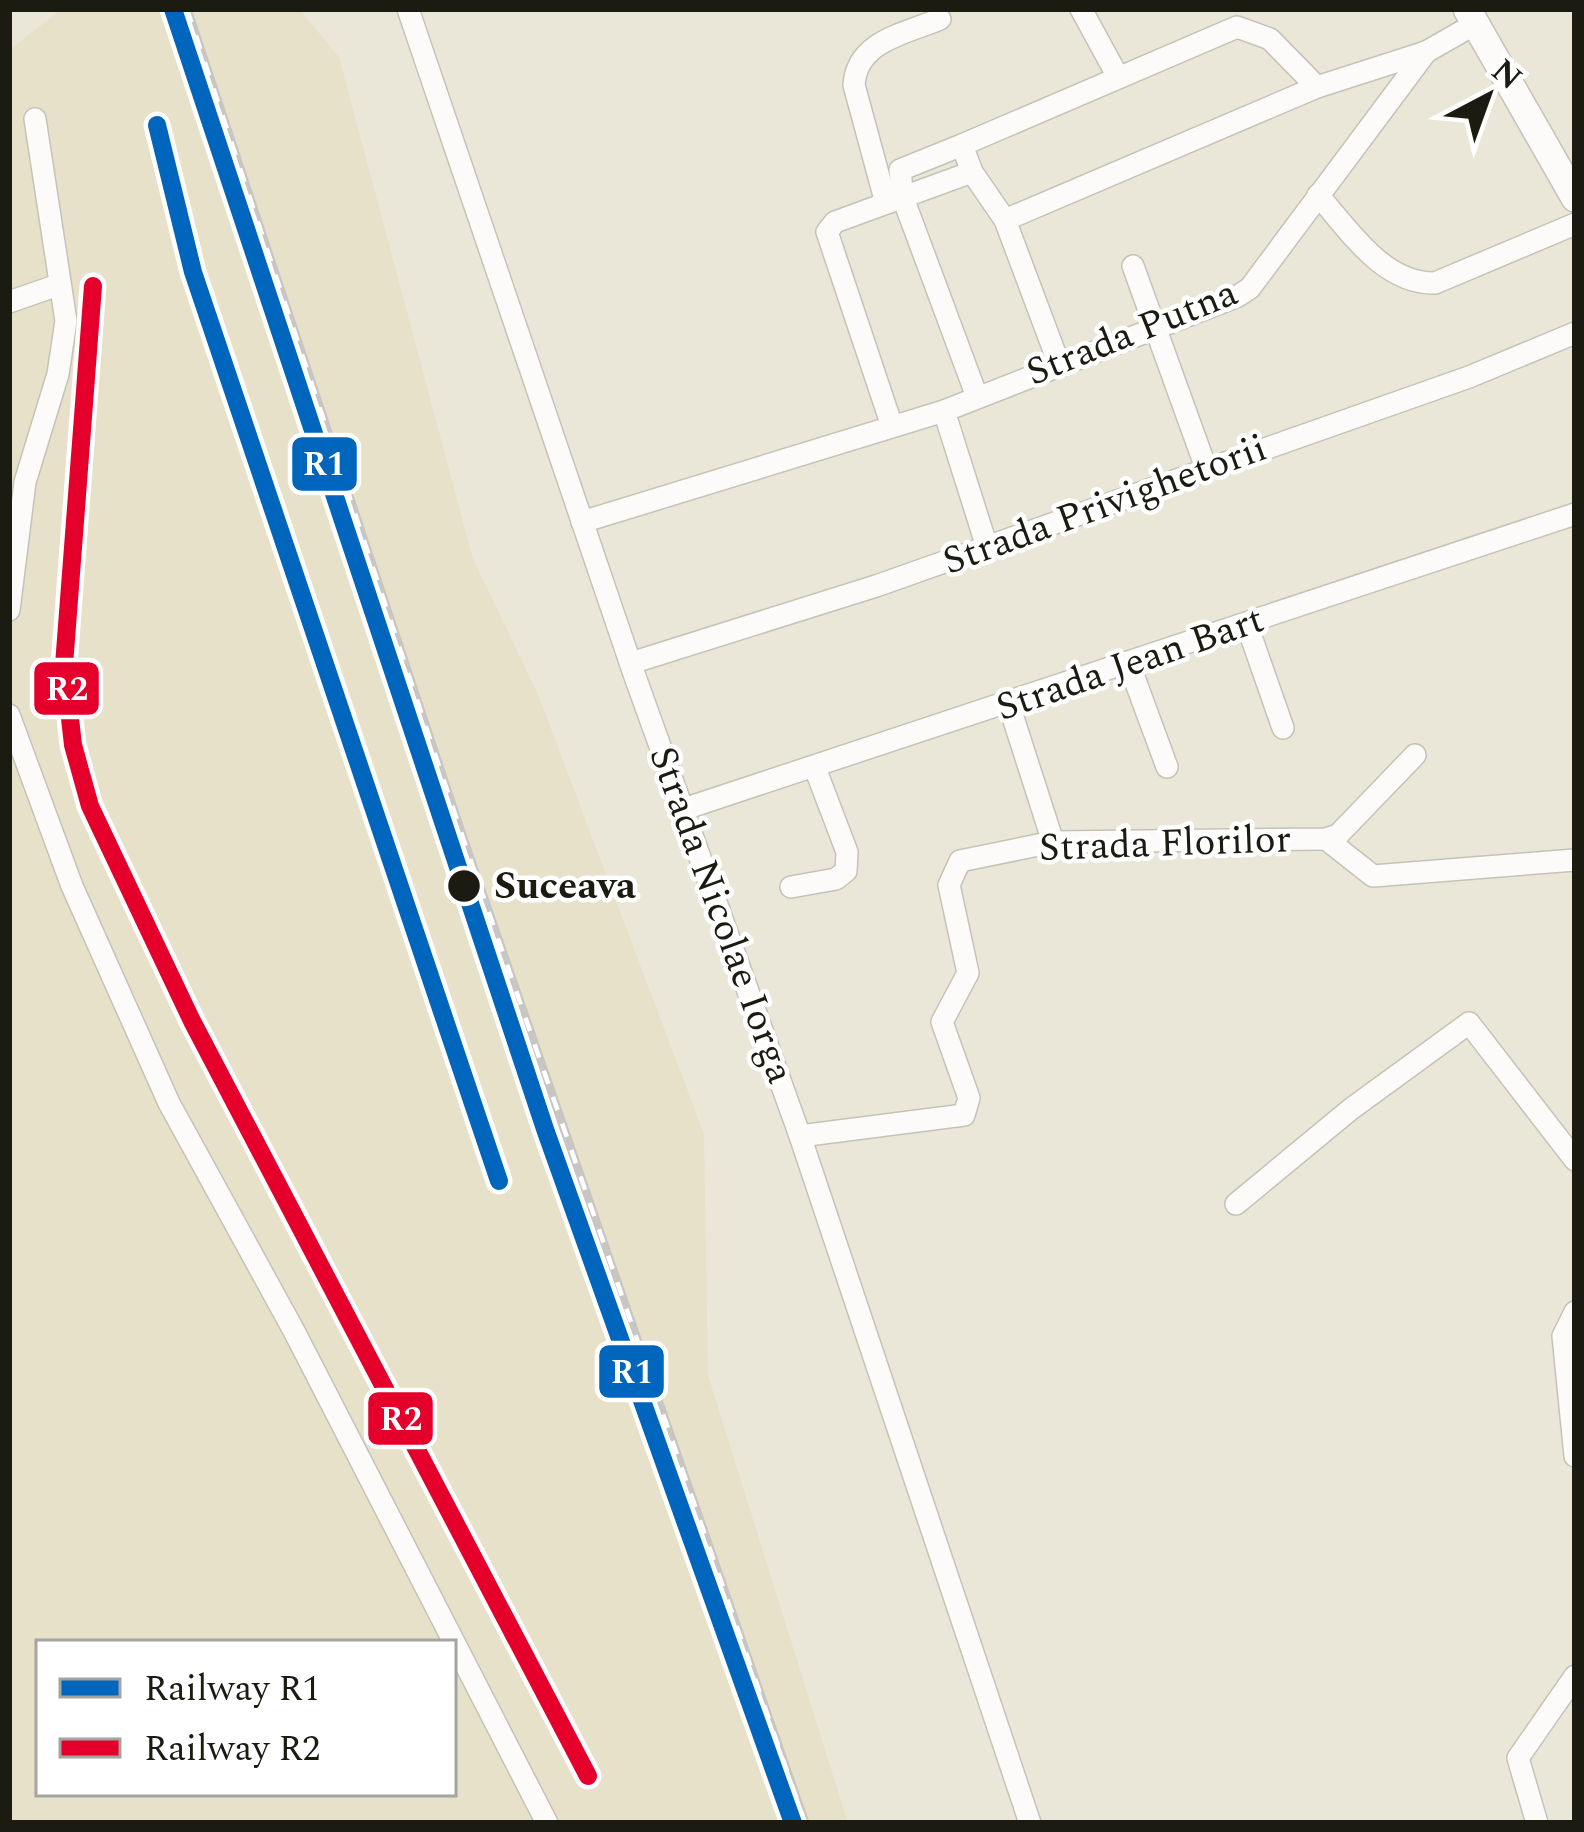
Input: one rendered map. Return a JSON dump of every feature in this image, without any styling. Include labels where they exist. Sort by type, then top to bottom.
[{"type":"main road","points":[[1471,16],[1571,180]]},
{"type":"street","name":"Strada Nicolae Iorga","points":[[408,9],[631,663],[800,1136],[1027,1818]]},
{"type":"street","points":[[1081,9],[1118,77]]},
{"type":"street","name":"Strada Putna","points":[[582,522],[891,423],[944,411],[976,394],[1157,330],[1250,288],[1426,52],[1471,16]]},
{"type":"street","points":[[940,19],[870,49],[855,72],[854,85],[895,201],[976,394]]},
{"type":"street","points":[[895,201],[900,170],[906,163],[962,145],[1237,28],[1249,28],[1270,39],[1317,87]]},
{"type":"street","name":"Strada Putna","points":[[1005,220],[1317,87],[1426,52]]},
{"type":"street","points":[[9,610],[25,482],[61,357],[66,321],[35,119]]},
{"type":"street","points":[[962,145],[972,172],[1005,220],[1059,364]]},
{"type":"street","points":[[891,423],[827,241],[835,222],[972,172]]},
{"type":"street","points":[[1318,195],[1372,256],[1419,283],[1435,283],[1575,224]]},
{"type":"street","points":[[1133,266],[1206,468]]},
{"type":"street","points":[[9,302],[58,285]]},
{"type":"street","name":"Strada Privighetorii","points":[[631,663],[987,547],[1469,377],[1575,333]]},
{"type":"street","points":[[944,411],[987,547]]},
{"type":"street","name":"Strada Jean Bart","points":[[684,809],[1575,514]]},
{"type":"street","points":[[1247,625],[1283,728]]},
{"type":"street","points":[[1129,664],[1167,767]]},
{"type":"street","points":[[1009,705],[1053,842]]},
{"type":"street","points":[[9,715],[72,886],[169,1103],[304,1349],[453,1640]]},
{"type":"street","name":"Strada Florilor","points":[[800,1136],[964,1115],[969,1099],[942,1022],[969,965],[950,876],[959,861],[1053,842],[1326,839],[1338,835],[1415,755]]},
{"type":"street","points":[[791,887],[836,879],[846,871],[847,852],[815,768]]},
{"type":"street","points":[[1326,839],[1373,876],[1575,860]]},
{"type":"street","points":[[1236,1204],[1368,1096],[1469,1023],[1575,1160]]},
{"type":"street","points":[[1575,1312],[1562,1336],[1575,1456]]},
{"type":"street","points":[[456,1645],[547,1823]]},
{"type":"street","points":[[1538,1823],[1518,1758],[1575,1676]]},
{"type":"shaded area","points":[[62,9],[299,9],[339,57],[473,559],[538,694],[704,1134],[708,1375],[848,1823],[9,1823],[9,50]]},
{"type":"railway","points":[[187,9],[463,838],[805,1823]]},
{"type":"railway","points":[[157,125],[193,272],[499,1181]]},
{"type":"railway","points":[[93,286],[64,665],[73,745],[90,806],[192,1021],[588,1776]]},
{"type":"rail line","name":"R1","points":[[173,9],[546,1132],[793,1823]]},
{"type":"rail line","name":"R1","points":[[157,125],[193,272],[499,1181]]},
{"type":"rail line","name":"R2","points":[[93,286],[64,665],[73,745],[90,806],[192,1021],[588,1776]]},
{"type":"place","name":"Suceava","points":[[464,886]]}]
